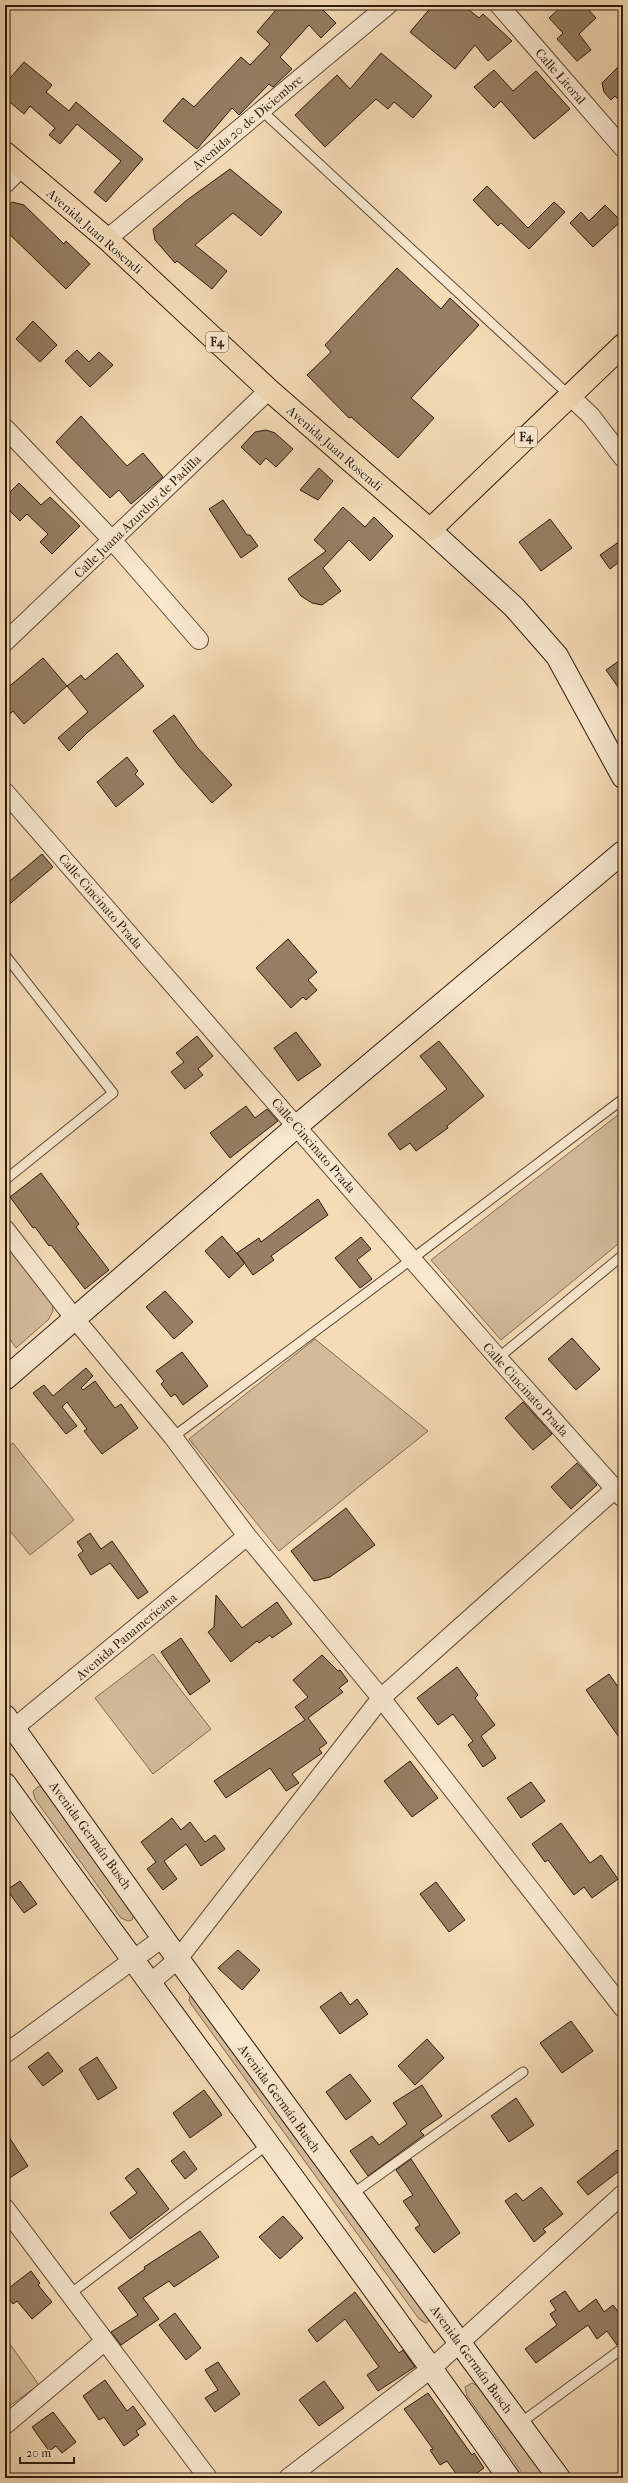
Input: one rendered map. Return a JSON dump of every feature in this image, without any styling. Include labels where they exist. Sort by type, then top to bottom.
[{"type":"highway","name":"Avenida Juan Rosendi","points":[[5,153],[107,239],[269,390],[430,530]]},
{"type":"highway","name":"F4","points":[[430,530],[623,345]]},
{"type":"main road","name":"Avenida Juan Rosendi","points":[[430,530],[514,607],[557,656],[623,777]]},
{"type":"main road","points":[[5,1378],[298,1125],[623,852]]},
{"type":"main road","name":"Avenida Germán Busch","points":[[8,1727],[164,1937],[178,1959],[351,2195],[462,2343],[559,2478]]},
{"type":"main road","points":[[5,1784],[149,1984],[432,2368],[509,2478]]},
{"type":"street","name":"Avenida 20 de Diciembre","points":[[107,239],[388,5]]},
{"type":"street","name":"Calle Litoral","points":[[499,5],[623,148]]},
{"type":"street","points":[[5,184],[21,168]]},
{"type":"street","name":"Calle Juana Azurduy de Padilla","points":[[5,642],[269,390]]},
{"type":"street","points":[[570,396],[591,416],[623,458]]},
{"type":"street","points":[[5,428],[112,540],[198,640]]},
{"type":"street","name":"Calle Cincinato Prada","points":[[5,792],[298,1125],[412,1260],[619,1493]]},
{"type":"street","points":[[5,1229],[75,1319],[173,1436],[247,1536],[381,1698],[623,2008]]},
{"type":"street","points":[[149,1984],[178,1959],[381,1698],[619,1493]]},
{"type":"street","name":"Avenida Panamericana","points":[[8,1727],[247,1536]]},
{"type":"street","points":[[5,2054],[164,1937]]},
{"type":"street","points":[[288,2478],[432,2368],[462,2343],[623,2194]]},
{"type":"street","points":[[5,2208],[208,2478]]},
{"type":"street","points":[[5,2426],[105,2341]]},
{"type":"lane","points":[[261,110],[570,396]]},
{"type":"lane","points":[[5,956],[113,1093],[5,1180]]},
{"type":"lane","points":[[173,1436],[412,1260],[623,1099]]},
{"type":"lane","points":[[498,1358],[623,1255]]},
{"type":"lane","points":[[351,2195],[523,2072]]},
{"type":"lane","points":[[70,2294],[267,2145]]},
{"type":"lane","points":[[519,2424],[623,2348]]},
{"type":"shaded area","points":[[623,1111],[623,1240],[501,1340],[431,1260]]},
{"type":"shaded area","points":[[5,1240],[52,1301],[53,1311],[48,1320],[16,1348],[5,1332]]},
{"type":"shaded area","points":[[315,1339],[428,1431],[279,1551],[189,1439]]},
{"type":"shaded area","points":[[13,1443],[74,1520],[30,1555],[5,1525],[5,1450]]},
{"type":"shaded area","points":[[153,1654],[211,1729],[153,1774],[95,1698]]},
{"type":"shaded area","points":[[39,1786],[44,1787],[134,1914],[132,1920],[128,1921],[121,1918],[35,1799],[33,1791]]},
{"type":"shaded area","points":[[191,1992],[431,2319],[426,2323],[419,2319],[191,2004],[189,2000]]},
{"type":"shaded area","points":[[5,2337],[39,2385],[5,2409]]},
{"type":"shaded area","points":[[472,2383],[480,2387],[545,2478],[526,2478],[467,2396],[465,2387]]},
{"type":"building","points":[[280,5],[318,5],[336,23],[321,38],[309,25],[280,57],[292,69],[273,87],[269,84],[239,115],[232,108],[197,149],[163,121],[183,98],[194,107],[241,57],[250,65],[270,44],[257,32]]},
{"type":"building","points":[[433,5],[463,5],[479,18],[483,14],[512,41],[488,61],[475,45],[455,69],[410,32]]},
{"type":"building","points":[[563,5],[584,5],[596,18],[579,34],[591,50],[577,61],[557,39],[563,33],[549,18]]},
{"type":"building","points":[[381,53],[432,96],[413,118],[394,102],[388,109],[376,99],[325,147],[295,115],[337,75],[350,89]]},
{"type":"building","points":[[24,62],[52,85],[46,92],[69,111],[76,102],[143,159],[106,202],[94,192],[121,161],[77,124],[60,144],[49,135],[55,128],[30,106],[24,114],[5,98],[5,84]]},
{"type":"building","points":[[623,62],[623,104],[615,96],[611,100],[604,92],[602,83]]},
{"type":"building","points":[[494,70],[513,91],[536,71],[570,109],[534,139],[501,101],[494,108],[474,87]]},
{"type":"building","points":[[230,169],[282,212],[261,236],[233,213],[195,245],[227,271],[212,289],[177,261],[175,263],[155,240],[153,229],[187,200]]},
{"type":"building","points":[[487,186],[528,228],[554,202],[565,212],[529,249],[501,223],[498,226],[473,200]]},
{"type":"building","points":[[12,202],[24,205],[64,244],[66,241],[90,264],[66,289],[5,230],[5,209]]},
{"type":"building","points":[[605,205],[621,221],[593,247],[570,223],[581,212],[589,221]]},
{"type":"building","points":[[397,268],[441,309],[450,298],[479,325],[411,398],[434,418],[398,458],[351,417],[349,418],[307,375],[331,352],[325,345]]},
{"type":"building","points":[[33,321],[57,345],[40,362],[16,339]]},
{"type":"building","points":[[77,350],[89,362],[99,352],[113,365],[90,387],[65,361]]},
{"type":"building","points":[[81,416],[127,466],[143,453],[163,477],[131,504],[119,490],[110,498],[56,442]]},
{"type":"building","points":[[266,430],[275,433],[293,449],[276,467],[266,458],[260,465],[241,447],[255,432]]},
{"type":"building","points":[[319,468],[333,481],[318,500],[300,490]]},
{"type":"building","points":[[19,483],[41,505],[50,497],[80,526],[52,554],[40,542],[48,534],[27,514],[20,521],[5,506],[5,497]]},
{"type":"building","points":[[223,500],[247,535],[250,535],[258,546],[241,558],[209,509]]},
{"type":"building","points":[[343,507],[365,527],[374,517],[393,536],[370,561],[349,540],[323,568],[341,591],[322,605],[312,603],[301,596],[288,579],[326,551],[314,540]]},
{"type":"building","points":[[550,519],[572,548],[541,571],[519,542]]},
{"type":"building","points":[[623,539],[623,559],[610,569],[600,555]]},
{"type":"building","points":[[117,653],[144,686],[88,732],[69,751],[58,738],[88,712],[67,686],[81,675],[85,680]]},
{"type":"building","points":[[43,658],[67,686],[24,724],[13,711],[5,719],[5,690]]},
{"type":"building","points":[[623,658],[623,694],[606,670]]},
{"type":"building","points":[[174,715],[197,747],[232,785],[212,803],[179,766],[153,731]]},
{"type":"building","points":[[127,757],[138,771],[135,774],[144,784],[116,807],[97,782]]},
{"type":"building","points":[[42,854],[53,867],[5,908],[5,885]]},
{"type":"building","points":[[288,939],[317,972],[308,980],[317,990],[306,1000],[303,997],[291,1008],[256,968]]},
{"type":"building","points":[[296,1032],[321,1065],[298,1081],[274,1048]]},
{"type":"building","points":[[197,1036],[213,1056],[198,1069],[203,1075],[185,1089],[171,1072],[184,1062],[176,1053]]},
{"type":"building","points":[[439,1041],[484,1096],[447,1126],[448,1128],[416,1151],[410,1143],[400,1150],[388,1134],[447,1089],[420,1056]]},
{"type":"building","points":[[246,1106],[255,1118],[267,1109],[278,1121],[230,1158],[210,1133]]},
{"type":"building","points":[[41,1173],[79,1224],[76,1227],[109,1270],[85,1289],[51,1245],[49,1246],[35,1227],[33,1228],[10,1197]]},
{"type":"building","points":[[318,1199],[328,1215],[271,1256],[274,1260],[253,1275],[237,1253],[259,1238],[261,1242]]},
{"type":"building","points":[[222,1236],[245,1263],[229,1278],[205,1251]]},
{"type":"building","points":[[361,1237],[371,1249],[357,1260],[372,1279],[360,1288],[335,1258]]},
{"type":"building","points":[[165,1291],[193,1322],[174,1339],[146,1307]]},
{"type":"building","points":[[572,1338],[600,1369],[576,1390],[548,1359]]},
{"type":"building","points":[[182,1352],[208,1386],[183,1405],[175,1394],[171,1397],[161,1384],[164,1381],[156,1371]]},
{"type":"building","points":[[86,1368],[93,1376],[81,1388],[83,1390],[95,1381],[115,1408],[121,1404],[138,1428],[102,1454],[84,1431],[87,1429],[67,1402],[62,1407],[77,1426],[66,1434],[33,1393],[44,1385],[53,1396]]},
{"type":"building","points":[[523,1402],[552,1434],[533,1450],[505,1418]]},
{"type":"building","points":[[577,1463],[597,1485],[571,1509],[551,1487]]},
{"type":"building","points":[[346,1508],[375,1545],[330,1577],[314,1581],[291,1551]]},
{"type":"building","points":[[90,1533],[101,1549],[112,1541],[148,1592],[138,1599],[110,1563],[91,1575],[78,1555],[83,1551],[77,1542]]},
{"type":"building","points":[[216,1595],[242,1628],[277,1602],[292,1624],[272,1638],[270,1635],[259,1643],[257,1641],[231,1662],[208,1632],[214,1627]]},
{"type":"building","points":[[181,1638],[210,1681],[190,1695],[161,1652]]},
{"type":"building","points":[[322,1655],[338,1671],[340,1670],[348,1681],[339,1688],[343,1692],[308,1718],[327,1743],[319,1749],[322,1753],[292,1774],[299,1783],[286,1791],[270,1768],[226,1798],[214,1781],[305,1720],[295,1707],[308,1697],[293,1680]]},
{"type":"building","points":[[457,1667],[478,1695],[475,1698],[495,1725],[481,1736],[496,1758],[483,1767],[468,1745],[473,1741],[453,1714],[438,1725],[417,1698]]},
{"type":"building","points":[[609,1674],[623,1694],[623,1743],[586,1690]]},
{"type":"building","points":[[410,1761],[438,1798],[412,1817],[384,1781]]},
{"type":"building","points":[[531,1782],[545,1801],[521,1818],[507,1798]]},
{"type":"building","points":[[172,1818],[181,1830],[190,1822],[205,1842],[215,1835],[225,1849],[201,1866],[186,1844],[164,1861],[177,1879],[163,1890],[147,1869],[156,1862],[141,1842]]},
{"type":"building","points":[[561,1823],[590,1863],[601,1855],[618,1879],[592,1898],[584,1887],[574,1895],[548,1860],[545,1862],[532,1844]]},
{"type":"building","points":[[20,1881],[37,1904],[24,1913],[7,1890]]},
{"type":"building","points":[[436,1882],[465,1920],[449,1932],[420,1894]]},
{"type":"building","points":[[238,1950],[260,1970],[242,1990],[218,1968]]},
{"type":"building","points":[[341,1992],[350,2005],[357,1999],[368,2014],[340,2034],[320,2007]]},
{"type":"building","points":[[571,2021],[593,2051],[562,2073],[540,2043]]},
{"type":"building","points":[[427,2039],[444,2058],[415,2085],[398,2066]]},
{"type":"building","points":[[48,2052],[63,2071],[43,2086],[28,2067]]},
{"type":"building","points":[[97,2057],[117,2088],[98,2100],[79,2069]]},
{"type":"building","points":[[350,2074],[371,2101],[346,2120],[326,2092]]},
{"type":"building","points":[[422,2085],[442,2116],[420,2131],[424,2135],[368,2176],[350,2151],[372,2136],[379,2145],[407,2124],[393,2103]]},
{"type":"building","points":[[204,2090],[222,2115],[190,2138],[173,2113]]},
{"type":"building","points":[[516,2098],[534,2125],[509,2142],[491,2116]]},
{"type":"building","points":[[5,2131],[28,2166],[5,2181]]},
{"type":"building","points":[[617,2150],[623,2158],[623,2168],[588,2195],[577,2182]]},
{"type":"building","points":[[184,2151],[197,2169],[185,2179],[171,2161]]},
{"type":"building","points":[[411,2159],[460,2233],[434,2253],[415,2228],[420,2225],[403,2201],[413,2195],[396,2170]]},
{"type":"building","points":[[138,2168],[169,2209],[130,2239],[110,2213],[137,2193],[125,2178]]},
{"type":"building","points":[[541,2187],[563,2214],[543,2229],[546,2232],[534,2242],[505,2201],[516,2193],[523,2201]]},
{"type":"building","points":[[283,2216],[303,2238],[280,2259],[259,2237]]},
{"type":"building","points":[[200,2231],[219,2257],[174,2287],[169,2281],[143,2298],[159,2319],[121,2345],[111,2332],[138,2315],[118,2288],[145,2269],[144,2267]]},
{"type":"building","points":[[31,2271],[40,2283],[38,2285],[52,2302],[32,2319],[17,2301],[13,2304],[5,2294],[5,2291]]},
{"type":"building","points":[[565,2291],[579,2312],[596,2299],[604,2312],[613,2305],[623,2318],[623,2342],[617,2345],[607,2331],[597,2339],[588,2325],[536,2363],[525,2349],[557,2325],[550,2314],[556,2310],[550,2301]]},
{"type":"building","points":[[355,2292],[399,2353],[403,2350],[415,2367],[378,2391],[367,2375],[379,2367],[345,2319],[317,2342],[308,2330]]},
{"type":"building","points":[[175,2313],[201,2348],[186,2360],[159,2325]]},
{"type":"building","points":[[218,2362],[240,2394],[215,2412],[205,2398],[218,2390],[205,2370]]},
{"type":"building","points":[[105,2380],[127,2411],[133,2406],[146,2424],[136,2431],[139,2435],[124,2446],[104,2417],[99,2420],[83,2396]]},
{"type":"building","points":[[324,2381],[344,2408],[319,2426],[299,2400]]},
{"type":"building","points":[[428,2393],[472,2455],[474,2453],[484,2468],[470,2478],[459,2478],[447,2461],[440,2465],[430,2450],[433,2449],[404,2409]]},
{"type":"building","points":[[53,2412],[76,2442],[62,2453],[56,2446],[49,2451],[32,2427]]}]
